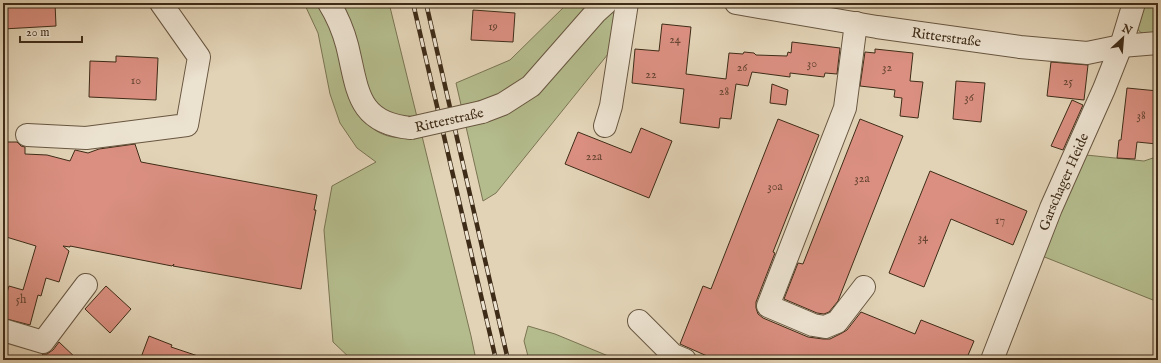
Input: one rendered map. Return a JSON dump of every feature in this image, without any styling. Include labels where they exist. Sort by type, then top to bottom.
[{"type":"street","points":[[28,135],[86,138],[187,125],[198,57],[160,3]]},
{"type":"street","name":"Ritterstraße","points":[[329,3],[337,16],[346,43],[362,104],[375,117],[398,127],[411,128],[482,112],[504,104],[531,86],[596,12],[606,3]]},
{"type":"street","points":[[605,126],[611,106],[627,3]]},
{"type":"street","name":"Ritterstraße","points":[[736,3],[856,23],[1020,47],[1087,53],[1121,46],[1158,43]]},
{"type":"street","name":"Garschager Heide","points":[[992,360],[1052,208],[1104,89],[1121,46],[1134,3]]},
{"type":"street","points":[[856,23],[845,108],[768,306],[813,325],[825,327],[837,322],[864,287]]},
{"type":"street","points":[[3,330],[42,342],[86,285]]},
{"type":"street","points":[[639,321],[673,355],[685,360]]},
{"type":"green space","points":[[304,3],[318,3],[327,19],[347,86],[355,105],[365,121],[379,132],[397,138],[422,136],[476,360],[352,360],[333,342],[324,230],[332,186],[376,162],[357,148],[340,123],[330,94],[318,33]]},
{"type":"green space","points":[[339,3],[389,3],[417,117],[404,118],[378,107],[370,94]]},
{"type":"green space","points":[[568,3],[603,3],[629,28],[496,193],[483,201],[456,83],[510,60]]},
{"type":"green space","points":[[1145,3],[1158,3],[1158,34],[1143,33],[1137,28]]},
{"type":"green space","points":[[1086,155],[1144,161],[1158,155],[1158,302],[1042,256]]},
{"type":"green space","points":[[528,326],[555,334],[618,360],[529,360],[524,341]]},
{"type":"building","points":[[3,3],[55,3],[56,26],[3,29]]},
{"type":"building","points":[[473,10],[515,13],[513,42],[471,40]]},
{"type":"building","points":[[662,24],[691,27],[686,74],[726,79],[729,53],[743,54],[744,52],[754,53],[756,55],[787,56],[788,52],[791,53],[792,42],[840,48],[837,74],[825,73],[824,77],[790,73],[790,77],[752,72],[748,86],[736,84],[731,119],[720,118],[719,128],[680,123],[684,89],[632,83],[635,49],[659,51]]},
{"type":"building","points":[[875,49],[913,53],[910,81],[923,82],[918,118],[900,116],[902,98],[894,97],[895,90],[860,86],[865,52],[875,53]]},
{"type":"building","points":[[116,56],[158,58],[156,100],[89,97],[90,61],[116,62]]},
{"type":"building","points":[[1051,62],[1088,65],[1084,100],[1047,96]]},
{"type":"building","points":[[956,81],[985,83],[981,122],[953,119]]},
{"type":"building","points":[[772,84],[788,90],[786,105],[770,103]]},
{"type":"building","points":[[1127,88],[1158,91],[1157,144],[1137,142],[1135,159],[1117,158],[1119,140],[1121,140]]},
{"type":"building","points":[[1072,100],[1083,105],[1063,150],[1051,146]]},
{"type":"building","points":[[778,119],[819,135],[773,252],[775,253],[756,302],[758,314],[763,318],[808,337],[823,339],[830,339],[847,330],[861,312],[915,334],[921,320],[974,341],[966,360],[716,360],[680,344],[703,286],[711,289]]},
{"type":"building","points":[[860,119],[903,136],[838,301],[829,312],[824,314],[817,313],[784,299],[798,263],[803,264]]},
{"type":"building","points":[[641,128],[672,141],[649,198],[565,164],[578,132],[631,153]]},
{"type":"building","points":[[3,142],[17,142],[21,146],[25,147],[25,154],[47,155],[70,161],[75,150],[88,153],[99,149],[135,144],[141,162],[317,195],[314,210],[316,210],[301,289],[173,266],[174,264],[172,266],[70,246],[63,246],[69,251],[59,282],[46,278],[41,296],[38,295],[30,325],[3,318],[3,305],[9,286],[23,290],[36,246],[3,236]]},
{"type":"building","points":[[930,171],[1027,211],[1013,245],[951,219],[924,287],[889,273]]},
{"type":"building","points":[[106,286],[131,309],[110,333],[85,309]]},
{"type":"building","points":[[149,336],[172,345],[171,347],[201,357],[200,360],[140,360]]},
{"type":"building","points":[[59,342],[78,360],[38,360],[43,354],[47,354],[53,350]]},
{"type":"railway","points":[[413,3],[496,360]]},
{"type":"railway","points":[[426,3],[508,360]]}]
